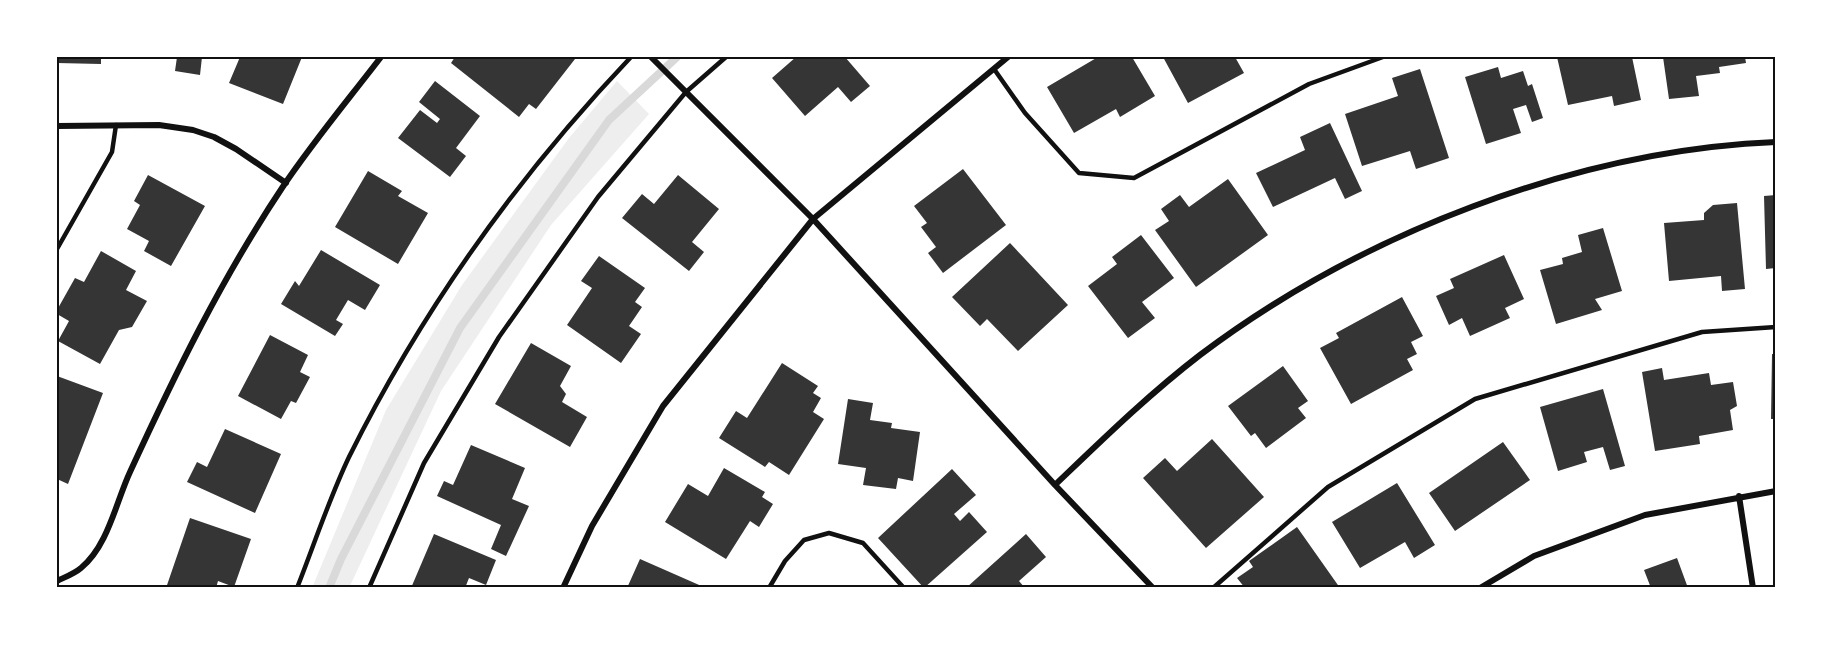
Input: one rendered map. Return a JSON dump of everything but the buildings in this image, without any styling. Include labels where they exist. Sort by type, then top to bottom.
[{"type":"street","points":[[57,581],[81,568],[100,544],[117,501],[192,339],[230,271],[286,183],[381,57]]},
{"type":"street","points":[[651,57],[813,219],[1054,485],[1153,588]]},
{"type":"street","points":[[563,588],[592,526],[663,406],[813,219],[1008,57]]},
{"type":"street","points":[[57,126],[159,125],[214,137],[286,183]]},
{"type":"street","points":[[1054,485],[1145,399],[1202,354],[1320,277],[1369,251],[1443,216],[1547,183],[1619,164],[1673,154],[1747,143],[1776,142]]},
{"type":"street","points":[[1480,588],[1534,556],[1646,515],[1739,496],[1776,491]]},
{"type":"street","points":[[1739,496],[1753,588]]},
{"type":"lane","points":[[297,588],[348,459],[388,383],[514,191],[572,119],[631,57]]},
{"type":"lane","points":[[369,588],[424,463],[499,337],[598,197],[686,92],[726,57]]},
{"type":"lane","points":[[993,69],[1025,113],[1079,173],[1134,178],[1309,84],[1383,57]]},
{"type":"lane","points":[[57,249],[112,152],[116,125]]},
{"type":"lane","points":[[1213,588],[1328,487],[1475,399],[1702,332],[1776,327]]},
{"type":"lane","points":[[769,588],[785,561],[804,540],[829,534],[863,543],[904,588]]},
{"type":"shaded area","points":[[617,81],[649,114],[551,225],[441,391],[349,588],[312,588],[386,410],[462,285],[569,138]]},
{"type":"waterway","points":[[329,588],[341,559],[460,328],[609,120],[677,57]]}]
